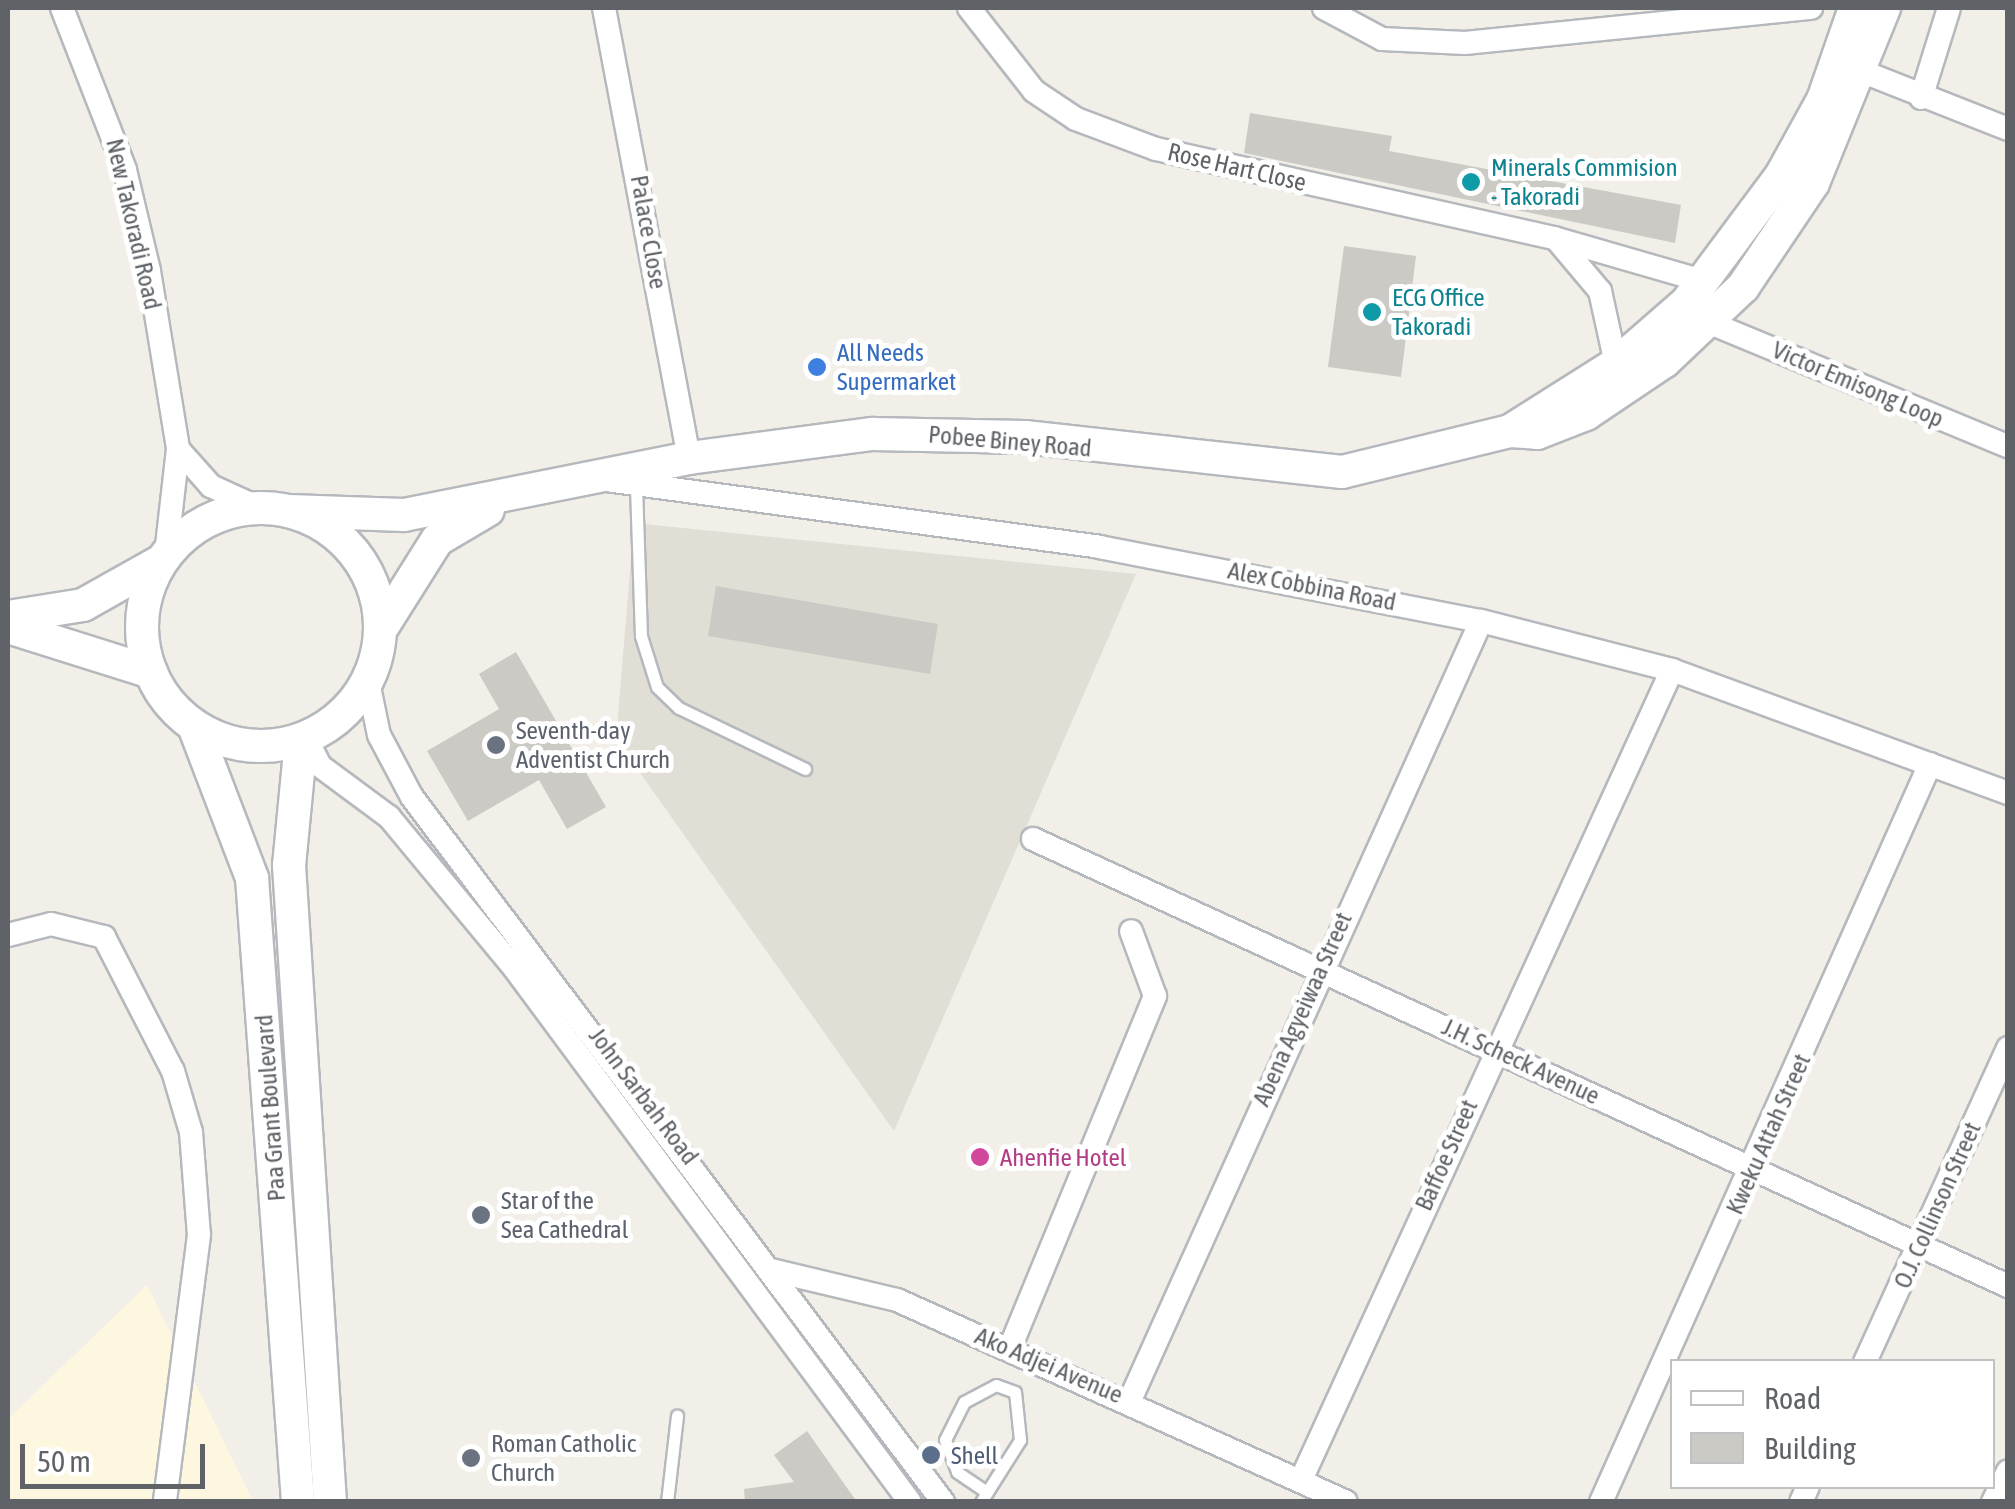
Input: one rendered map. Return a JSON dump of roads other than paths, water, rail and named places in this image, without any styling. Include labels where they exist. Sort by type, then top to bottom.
[{"type":"street","name":"New Takoradi Road","points":[[62,8],[125,170],[178,449],[164,558]]},
{"type":"street","name":"Palace Close","points":[[604,8],[690,458]]},
{"type":"street","name":"Rose Hart Close","points":[[969,8],[1034,91],[1076,119],[1156,149],[1554,238],[1703,282]]},
{"type":"street","points":[[1324,8],[1382,39],[1465,43],[1810,8]]},
{"type":"street","name":"Pobee Biney Road","points":[[1510,431],[1616,364],[1703,282],[1781,176],[1823,100],[1854,8]]},
{"type":"street","name":"Pobee Biney Road","points":[[510,499],[690,458],[942,433],[1342,472],[1510,431],[1537,432],[1586,414],[1708,322],[1813,184],[1884,8]]},
{"type":"street","points":[[1920,98],[1949,8]]},
{"type":"street","points":[[1861,71],[1920,98],[2008,130]]},
{"type":"street","points":[[1554,238],[1600,291],[1616,364]]},
{"type":"street","name":"Victor Emisong Loop","points":[[1708,322],[2008,446]]},
{"type":"street","points":[[178,449],[211,486],[273,509],[356,554],[381,629]]},
{"type":"street","name":"Alex Cobbina Road","points":[[592,478],[1099,547],[1481,621],[1672,670],[2008,793]]},
{"type":"street","points":[[8,617],[82,604],[164,558],[206,520],[273,509],[404,516],[510,499]]},
{"type":"street","points":[[164,558],[142,616],[151,672],[194,726],[246,746],[303,740],[341,716],[368,682],[381,629],[437,540],[510,499]]},
{"type":"street","name":"Abena Agyeiwaa Street","points":[[1130,1400],[1320,968],[1481,621]]},
{"type":"street","points":[[8,627],[151,672]]},
{"type":"street","name":"Baffoe Street","points":[[1301,1480],[1494,1049],[1672,670]]},
{"type":"street","name":"John Sarbah Road","points":[[368,682],[378,734],[412,797],[777,1271],[943,1502]]},
{"type":"street","name":"Paa Grant Boulevard","points":[[194,726],[237,820],[252,878],[298,1502]]},
{"type":"street","name":"John Sarbah Road","points":[[303,740],[320,766],[389,817],[512,965],[741,1267],[910,1502]]},
{"type":"street","name":"Paa Grant Boulevard","points":[[303,740],[289,865],[330,1502]]},
{"type":"street","name":"Kweku Attah Street","points":[[1601,1502],[1754,1168],[1930,764]]},
{"type":"street","name":"J.H. Scheck Avenue","points":[[1033,839],[2008,1286]]},
{"type":"street","points":[[8,935],[51,924],[104,936],[173,1071],[191,1132],[199,1235],[165,1502]]},
{"type":"street","points":[[1010,1348],[1155,996],[1131,931]]},
{"type":"street","name":"O.J. Collinson Street","points":[[1867,1359],[2008,1048]]},
{"type":"street","name":"Ako Adjei Avenue","points":[[741,1267],[777,1271],[897,1300],[1130,1400],[1346,1502]]},
{"type":"street","points":[[1994,1502],[2008,1471]]},
{"type":"lane","points":[[636,486],[642,636],[657,686],[679,708],[805,770]]},
{"type":"lane","points":[[996,1385],[1015,1392],[1020,1440],[984,1497],[957,1472],[945,1440],[964,1402],[996,1385]]},
{"type":"lane","points":[[667,1502],[677,1416]]},
{"type":"place","name":"Minerals Commision - Takoradi","points":[[1471,182]]},
{"type":"place","name":"ECG Office Takoradi","points":[[1372,312]]},
{"type":"place","name":"All Needs Supermarket","points":[[817,367]]},
{"type":"place","name":"Seventh-day Adventist Church","points":[[496,745]]},
{"type":"place","name":"Ahenfie Hotel","points":[[980,1157]]},
{"type":"place","name":"Star of the Sea Cathedral","points":[[481,1215]]},
{"type":"place","name":"Shell","points":[[931,1455]]},
{"type":"place","name":"Roman Catholic Church","points":[[471,1458]]}]
